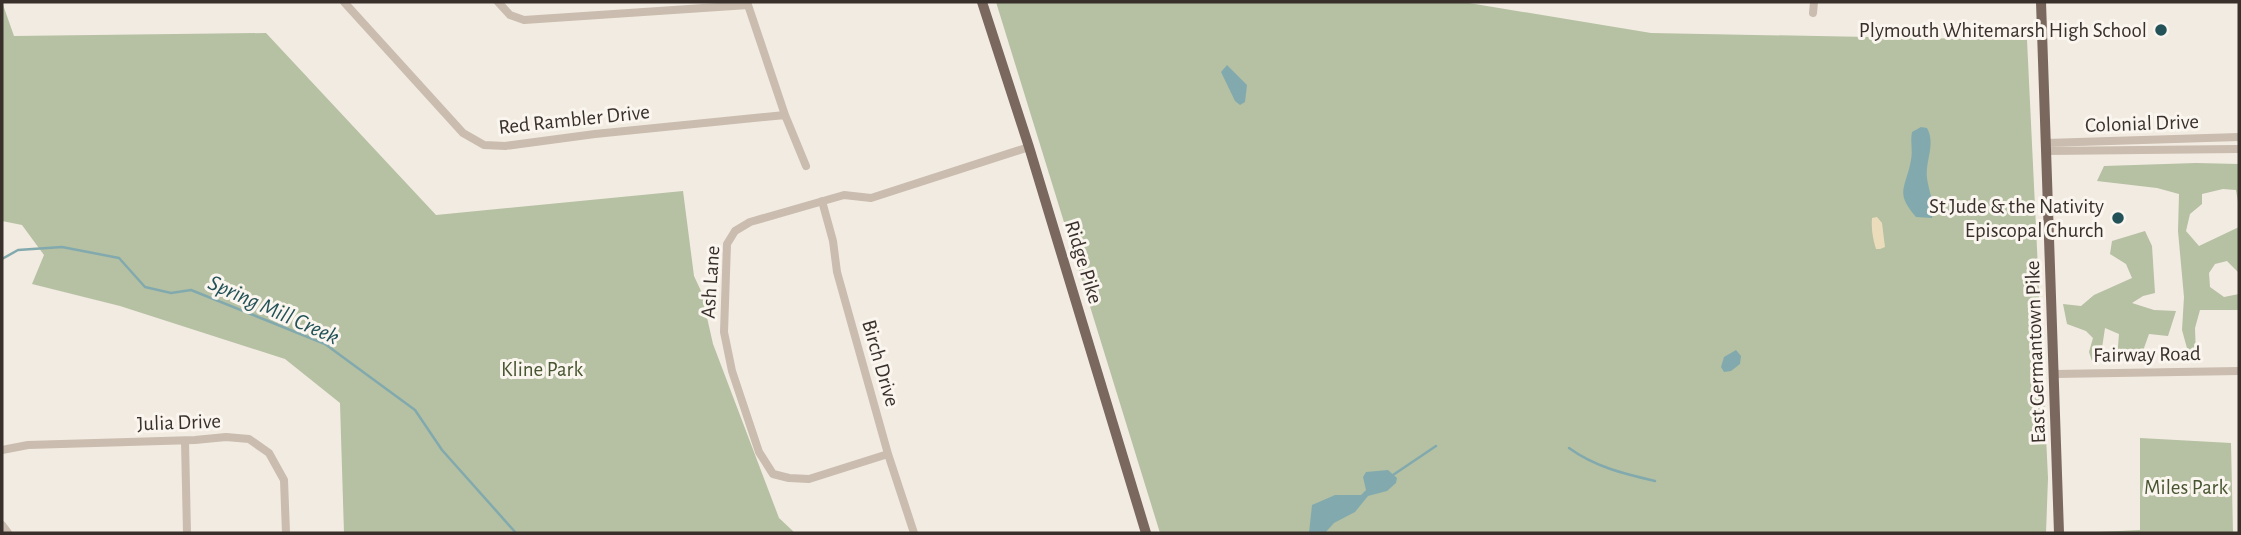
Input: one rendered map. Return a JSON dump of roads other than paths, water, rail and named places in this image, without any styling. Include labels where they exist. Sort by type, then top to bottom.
[{"type":"main road","name":"Ridge Pike","points":[[982,2],[1029,147],[1146,533]]},
{"type":"main road","name":"East Germantown Pike","points":[[2041,2],[2059,533]]},
{"type":"street","name":"Red Rambler Drive","points":[[344,2],[463,134],[484,145],[505,146],[785,115]]},
{"type":"street","points":[[498,2],[510,15],[524,20],[747,4],[785,115],[806,166]]},
{"type":"street","points":[[1814,2],[1814,13]]},
{"type":"street","name":"Colonial Drive","points":[[2046,147],[2239,137]]},
{"type":"street","name":"Ash Lane","points":[[888,454],[809,479],[773,474],[760,452],[732,371],[724,332],[727,244],[735,231],[750,222],[844,195],[872,198],[1029,147]]},
{"type":"street","name":"Colonial Drive","points":[[2046,147],[2239,149]]},
{"type":"street","name":"Birch Drive","points":[[822,201],[833,242],[836,272],[888,454],[914,533]]},
{"type":"street","name":"Fairway Road","points":[[2055,374],[2239,368]]},
{"type":"street","name":"Julia Drive","points":[[2,450],[28,445],[185,441],[226,437],[249,439],[269,453],[284,480],[286,533]]},
{"type":"street","points":[[185,441],[187,533]]},
{"type":"street","points":[[2,525],[8,533]]},
{"type":"water","points":[[1227,65],[1247,85],[1245,102],[1240,105],[1235,101],[1221,72]]},
{"type":"water","points":[[1921,127],[1927,128],[1931,140],[1927,172],[1932,218],[1916,217],[1903,195],[1912,156],[1912,132]]},
{"type":"water","points":[[1736,350],[1741,356],[1740,364],[1731,371],[1724,372],[1721,367],[1724,357]]},
{"type":"water","points":[[1388,470],[1397,478],[1396,483],[1387,491],[1368,496],[1355,512],[1334,523],[1325,533],[1309,533],[1312,505],[1335,495],[1361,495],[1366,490],[1363,477],[1366,472]]},
{"type":"waterway","name":"Spring Mill Creek","points":[[2,259],[18,250],[62,247],[119,258],[145,287],[171,293],[191,290],[325,344],[415,410],[442,450],[516,533]]},
{"type":"waterway","name":"Spring Mill Creek","points":[[1393,475],[1436,446]]},
{"type":"waterway","name":"Spring Mill Creek","points":[[1569,448],[1600,465],[1655,481]]},
{"type":"place","name":"Plymouth Whitemarsh High School","points":[[2161,30]]},
{"type":"place","name":"St Jude & the Nativity Episcopal Church","points":[[2118,218]]},
{"type":"park label","name":"Kline Park","points":[[542,369]]},
{"type":"park label","name":"Miles Park","points":[[2186,487]]}]
